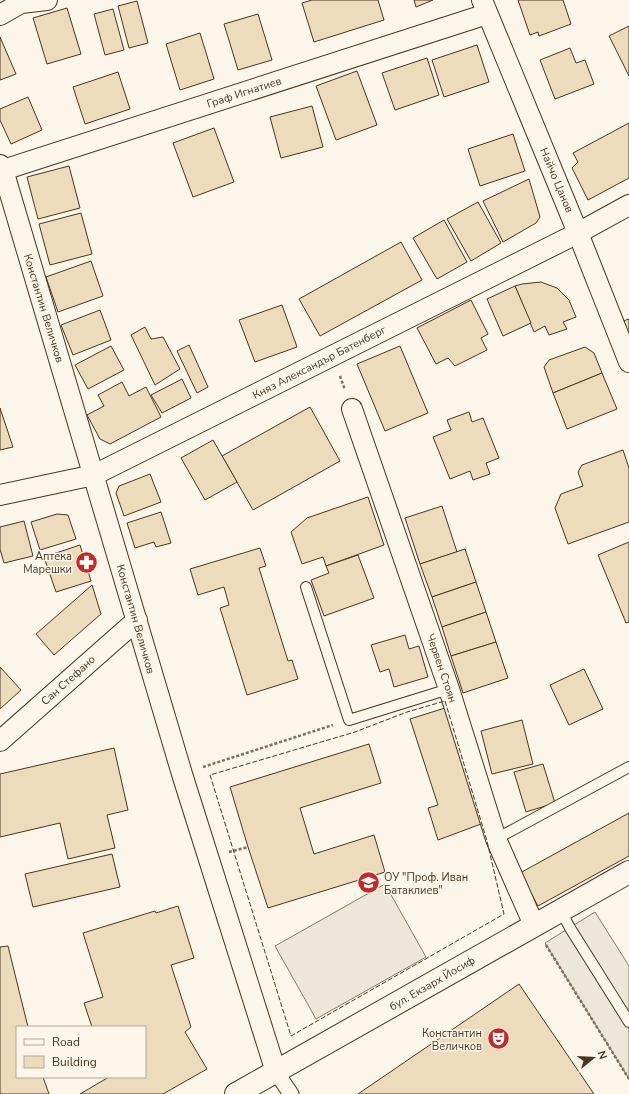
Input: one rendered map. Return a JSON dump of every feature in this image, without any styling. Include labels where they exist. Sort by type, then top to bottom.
[{"type":"street","points":[[0,15],[21,3],[47,0]]},
{"type":"street","name":"Граф Игнатиев","points":[[1,169],[484,7]]},
{"type":"street","name":"Найчо Цанов","points":[[484,7],[578,233],[629,362]]},
{"type":"street","name":"Константин Величков","points":[[1,169],[94,475],[182,774],[276,1072]]},
{"type":"street","name":"Княз Александър Батенберг","points":[[0,495],[94,475],[578,233],[629,205]]},
{"type":"street","name":"Червен Стоян","points":[[352,409],[449,689],[496,839],[534,925]]},
{"type":"street","name":"Сан Стефано","points":[[0,741],[137,620]]},
{"type":"street","name":"бул. Екзарх Йосиф","points":[[236,1094],[629,872]]},
{"type":"street","points":[[276,1072],[291,1094]]},
{"type":"lane","points":[[306,587],[349,720],[449,689]]},
{"type":"lane","points":[[496,839],[629,767]]},
{"type":"lane","points":[[561,911],[570,928],[629,1022]]},
{"type":"path","points":[[333,355],[352,409]]},
{"type":"path","points":[[182,774],[349,720]]},
{"type":"path","points":[[534,925],[629,1079]]},
{"type":"shaded area","points":[[385,884],[426,957],[316,1019],[275,946]]},
{"type":"shaded area","points":[[595,912],[629,966],[629,1079],[545,943]]},
{"type":"building","points":[[312,0],[378,0],[384,20],[314,42],[302,3]]},
{"type":"building","points":[[414,0],[433,0],[416,7]]},
{"type":"building","points":[[518,0],[563,0],[571,24],[539,36],[538,32],[530,35]]},
{"type":"building","points":[[137,1],[148,43],[129,48],[118,6]]},
{"type":"building","points":[[67,8],[81,54],[47,64],[33,18]]},
{"type":"building","points":[[113,9],[124,50],[105,55],[94,14]]},
{"type":"building","points":[[258,14],[272,60],[238,70],[224,24]]},
{"type":"building","points":[[629,26],[629,76],[609,36]]},
{"type":"building","points":[[200,33],[214,79],[180,90],[166,44]]},
{"type":"building","points":[[0,37],[16,74],[0,80]]},
{"type":"building","points":[[477,45],[489,82],[444,97],[432,60]]},
{"type":"building","points":[[570,48],[576,63],[585,60],[594,84],[555,99],[540,60]]},
{"type":"building","points":[[427,58],[439,95],[395,110],[382,73]]},
{"type":"building","points":[[357,71],[377,125],[336,140],[316,86]]},
{"type":"building","points":[[118,72],[130,109],[85,124],[73,87]]},
{"type":"building","points":[[28,97],[42,130],[11,144],[0,120],[0,109]]},
{"type":"building","points":[[312,106],[323,147],[281,158],[270,117]]},
{"type":"building","points":[[629,123],[629,178],[588,200],[572,168],[578,162],[573,153]]},
{"type":"building","points":[[214,128],[234,182],[193,197],[173,143]]},
{"type":"building","points":[[513,134],[525,171],[480,186],[468,149]]},
{"type":"building","points":[[69,166],[80,208],[38,219],[27,177]]},
{"type":"building","points":[[529,179],[540,217],[536,223],[503,242],[483,201]]},
{"type":"building","points":[[478,202],[501,243],[471,261],[447,219]]},
{"type":"building","points":[[81,213],[92,254],[50,265],[39,224]]},
{"type":"building","points":[[444,220],[467,262],[437,279],[413,238]]},
{"type":"building","points":[[401,242],[422,280],[320,336],[299,299]]},
{"type":"building","points":[[91,261],[103,296],[58,312],[46,277]]},
{"type":"building","points":[[541,282],[557,288],[569,300],[576,317],[563,322],[567,329],[549,335],[545,326],[534,332],[515,286]]},
{"type":"building","points":[[515,286],[531,323],[503,336],[487,299]]},
{"type":"building","points":[[471,300],[488,334],[481,338],[487,350],[455,366],[448,358],[436,364],[417,328]]},
{"type":"building","points":[[282,305],[297,347],[255,362],[239,320]]},
{"type":"building","points":[[100,310],[111,340],[73,355],[61,325]]},
{"type":"building","points":[[629,319],[629,340],[623,321]]},
{"type":"building","points":[[145,327],[151,339],[163,337],[180,369],[155,385],[131,335]]},
{"type":"building","points":[[189,345],[208,387],[197,393],[177,351]]},
{"type":"building","points":[[111,346],[124,370],[88,389],[75,365]]},
{"type":"building","points":[[400,346],[428,413],[385,431],[357,364]]},
{"type":"building","points":[[585,347],[594,353],[602,373],[553,393],[544,367],[549,360]]},
{"type":"building","points":[[602,373],[617,409],[567,429],[553,393]]},
{"type":"building","points":[[182,379],[191,398],[162,413],[151,395]]},
{"type":"building","points":[[122,382],[129,396],[146,387],[161,417],[110,444],[100,439],[87,415],[104,406],[98,395]]},
{"type":"building","points":[[310,407],[340,461],[253,510],[222,456]]},
{"type":"building","points":[[0,408],[13,447],[0,450]]},
{"type":"building","points":[[469,412],[472,422],[483,418],[499,458],[486,463],[490,474],[473,480],[470,471],[450,479],[433,437],[451,430],[447,420]]},
{"type":"building","points":[[213,440],[237,482],[205,500],[181,458]]},
{"type":"building","points":[[623,450],[629,468],[629,522],[568,544],[555,508],[561,494],[583,486],[578,472],[582,465]]},
{"type":"building","points":[[150,474],[161,502],[124,516],[116,493],[119,486]]},
{"type":"building","points":[[368,497],[384,545],[326,566],[323,557],[302,564],[291,532],[307,518]]},
{"type":"building","points":[[442,506],[457,552],[420,564],[405,518]]},
{"type":"building","points":[[161,512],[171,543],[156,547],[154,542],[135,548],[127,523]]},
{"type":"building","points":[[57,514],[68,515],[76,539],[40,550],[31,522]]},
{"type":"building","points":[[24,521],[33,556],[4,563],[0,549],[0,527]]},
{"type":"building","points":[[629,542],[629,622],[626,623],[598,555]]},
{"type":"building","points":[[80,545],[91,581],[56,592],[44,557]]},
{"type":"building","points":[[260,548],[266,566],[259,568],[288,661],[292,660],[298,679],[247,695],[220,608],[229,605],[224,587],[198,595],[190,569]]},
{"type":"building","points":[[465,549],[476,582],[432,597],[420,564]]},
{"type":"building","points":[[358,555],[374,598],[324,616],[311,580],[329,573],[326,566]]},
{"type":"building","points":[[476,582],[486,612],[442,627],[432,597]]},
{"type":"building","points":[[92,585],[101,614],[54,655],[36,634]]},
{"type":"building","points":[[486,612],[496,642],[451,656],[442,627]]},
{"type":"building","points":[[405,635],[409,649],[419,646],[428,677],[394,687],[389,669],[380,672],[371,645]]},
{"type":"building","points":[[496,642],[508,678],[463,693],[451,656]]},
{"type":"building","points":[[0,667],[21,690],[0,709]]},
{"type":"building","points":[[584,669],[603,709],[569,725],[550,685]]},
{"type":"building","points":[[445,708],[481,824],[438,840],[428,808],[438,805],[410,719]]},
{"type":"building","points":[[522,720],[533,764],[492,774],[481,731]]},
{"type":"building","points":[[369,744],[381,783],[300,808],[314,854],[374,835],[385,872],[268,908],[230,787]]},
{"type":"building","points":[[114,748],[128,810],[107,815],[115,848],[68,859],[60,823],[0,837],[0,774]]},
{"type":"building","points":[[543,764],[555,803],[526,812],[514,772]]},
{"type":"building","points":[[629,813],[629,856],[538,906],[520,873]]},
{"type":"building","points":[[112,854],[120,887],[33,907],[25,874]]},
{"type":"building","points":[[178,906],[194,958],[171,965],[191,1027],[185,1032],[207,1069],[163,1094],[80,1094],[107,1078],[146,1078],[146,1026],[92,1026],[84,1003],[103,997],[83,933],[155,911],[156,913]]},
{"type":"building","points":[[8,946],[28,1026],[16,1026],[16,1078],[43,1078],[49,1094],[0,1094],[0,947]]},
{"type":"building","name":"Константин Величков","points":[[519,984],[594,1094],[358,1094]]},
{"type":"fence","points":[[445,701],[487,841],[504,914],[291,1036],[210,775],[355,732],[407,712],[445,701]]},
{"type":"place","name":"Аптека Марешки","points":[[87,562]]},
{"type":"place","name":"ОУ \"Проф. Иван Батаклиев\"","points":[[369,883]]},
{"type":"place","name":"Константин Величков","points":[[498,1039]]}]
